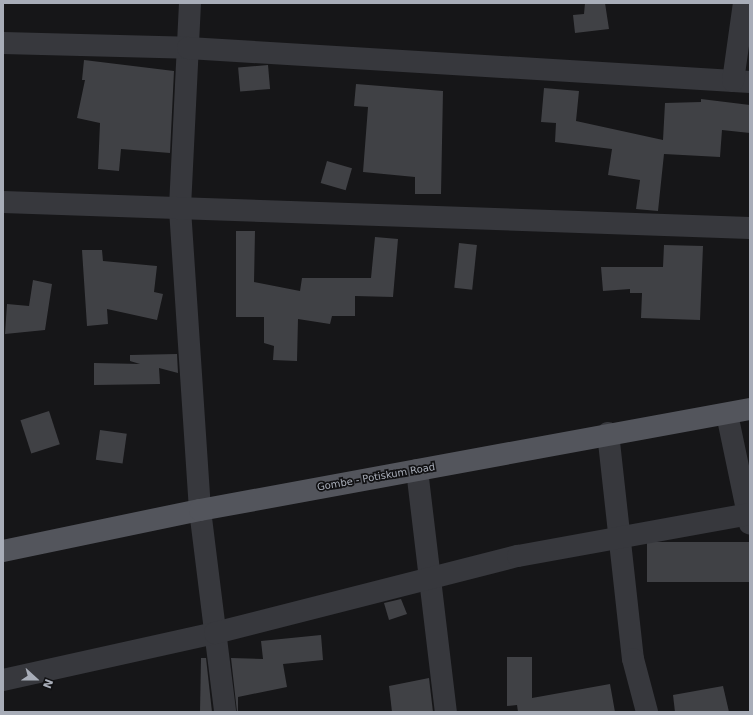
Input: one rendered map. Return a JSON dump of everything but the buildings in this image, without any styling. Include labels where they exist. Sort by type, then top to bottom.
[{"type":"main road","name":"Gombe - Potiskum Road","points":[[3,551],[200,510],[750,409]]},
{"type":"street","points":[[190,3],[180,209],[200,510],[225,712]]},
{"type":"street","points":[[3,43],[188,48],[741,81],[744,3]]},
{"type":"street","points":[[3,202],[750,228]]},
{"type":"street","points":[[3,680],[215,633],[430,576],[619,538],[749,517],[727,414]]},
{"type":"street","points":[[609,434],[633,659],[647,712]]},
{"type":"street","points":[[417,470],[446,712]]}]
